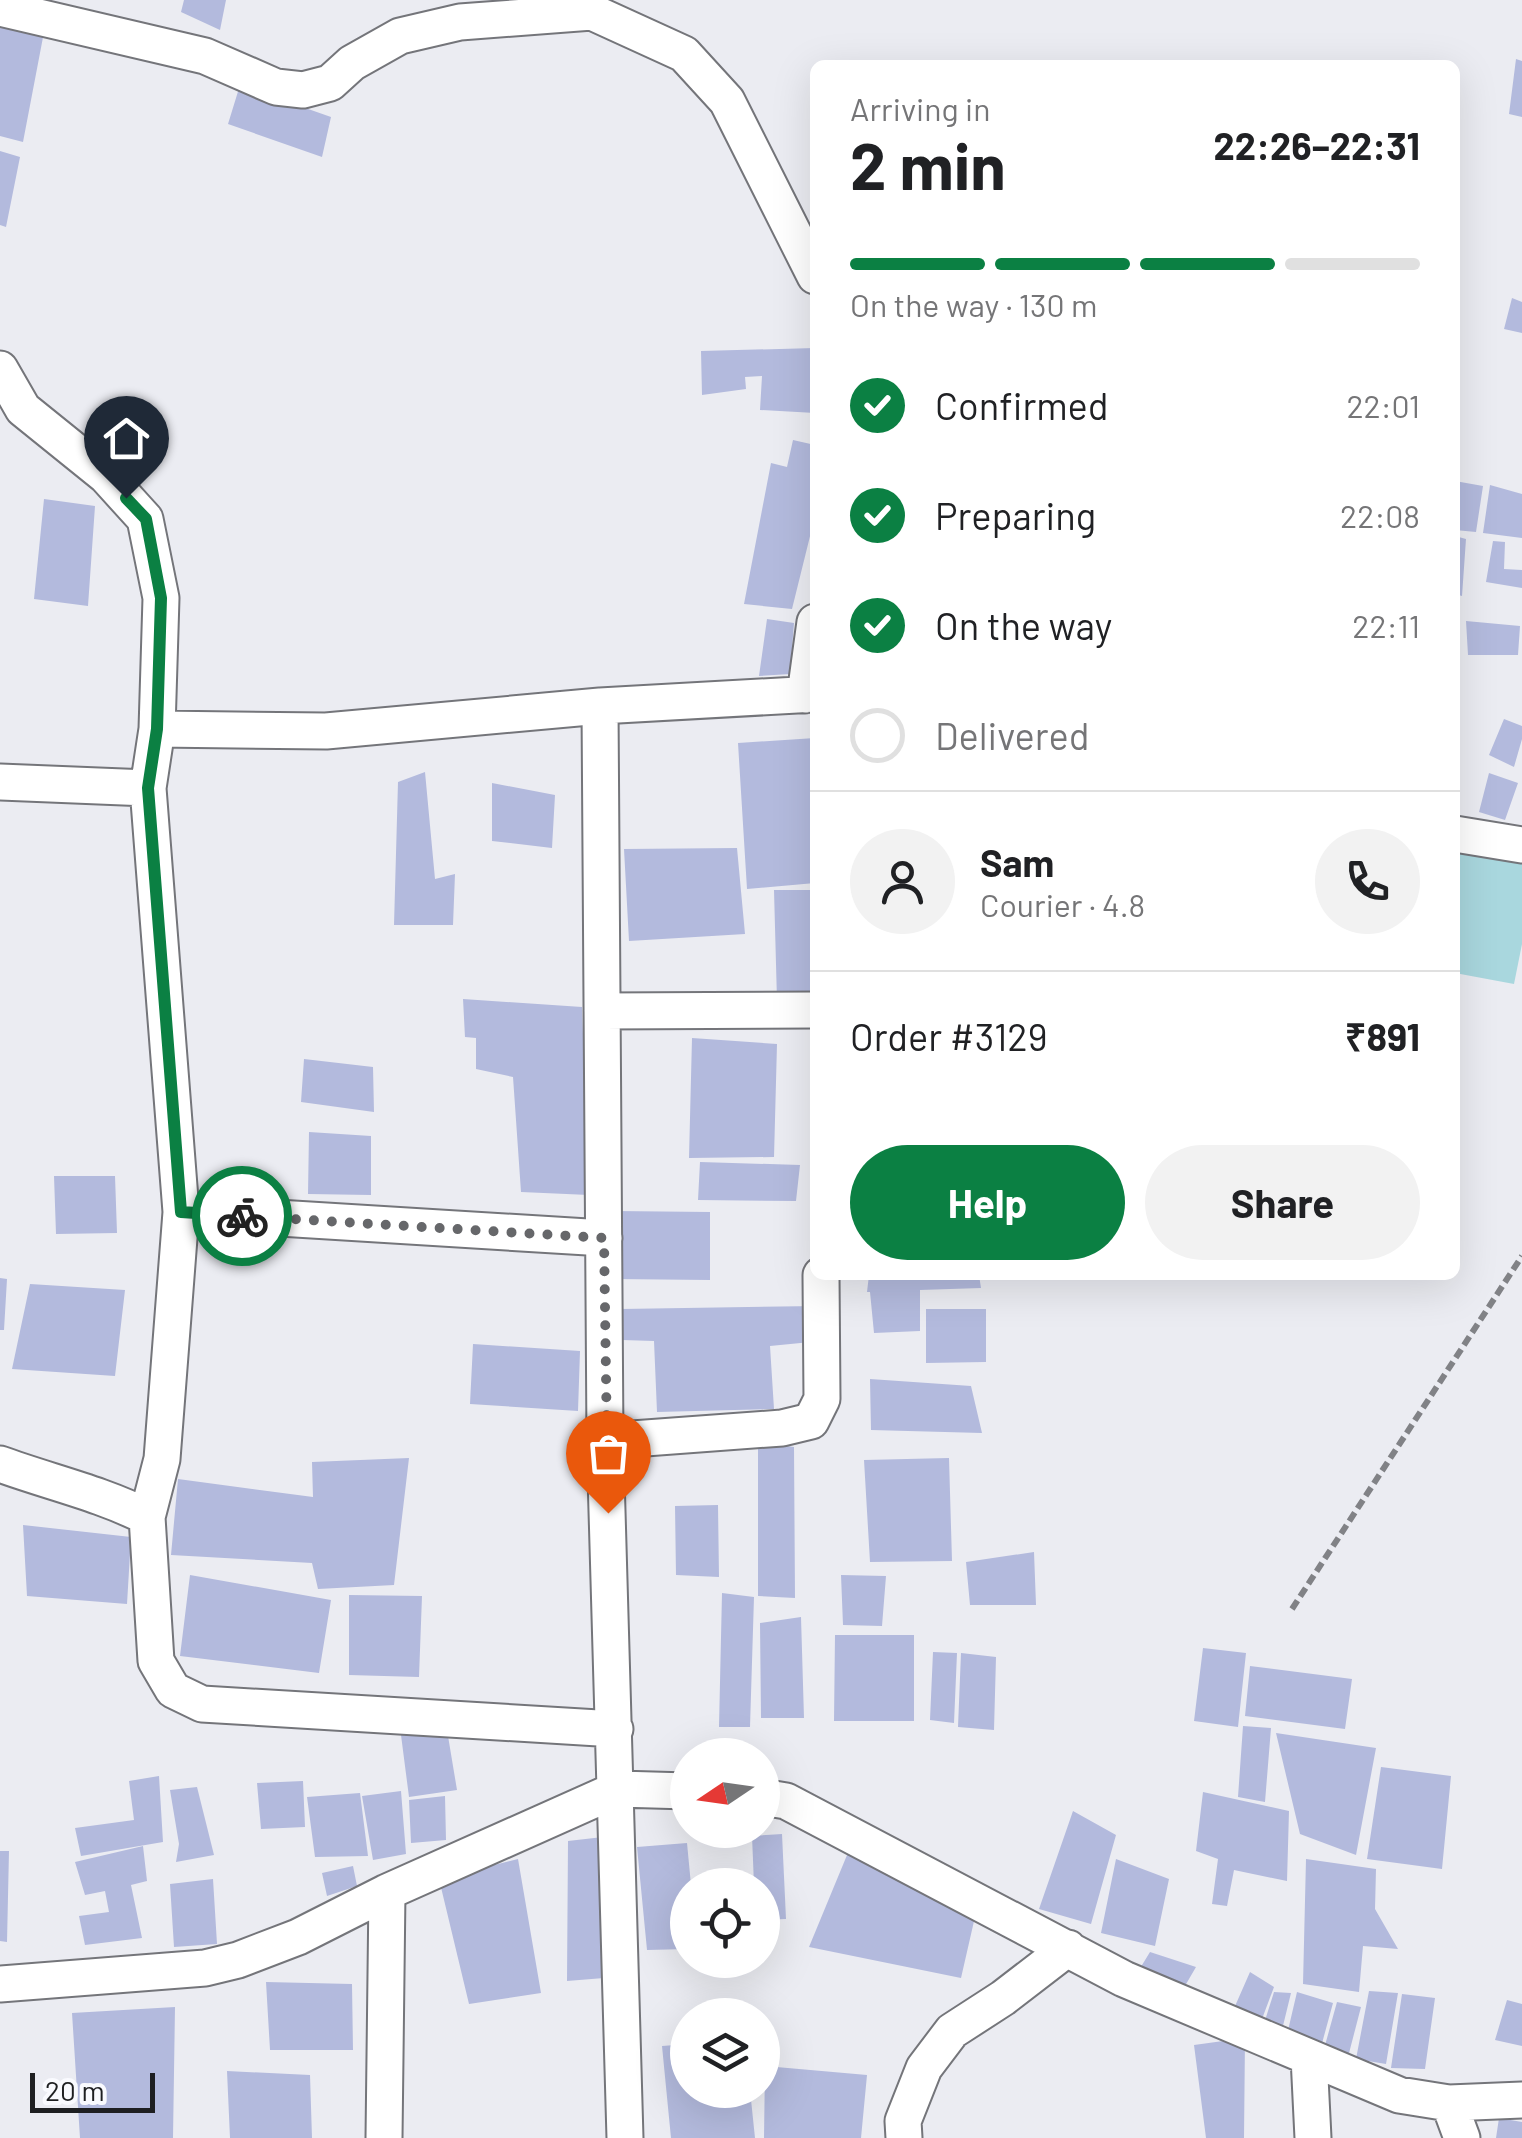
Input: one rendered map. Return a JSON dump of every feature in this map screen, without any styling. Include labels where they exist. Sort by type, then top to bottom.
[{"type":"street","points":[[0,8],[205,56],[276,87],[303,90],[330,83],[352,63],[400,36],[460,22],[592,12],[684,54],[728,101],[810,266]]},
{"type":"street","points":[[0,368],[23,409],[106,476],[146,519],[161,598],[157,729],[148,788],[181,1212],[162,1459],[147,1518],[156,1661],[173,1690],[202,1704],[616,1729]]},
{"type":"street","points":[[157,729],[326,731],[600,706],[810,695]]},
{"type":"street","points":[[600,706],[606,1441],[626,2138]]},
{"type":"street","points":[[0,782],[148,788]]},
{"type":"street","points":[[1460,835],[1522,845]]},
{"type":"street","points":[[602,1011],[810,1010]]},
{"type":"street","points":[[181,1212],[604,1238]]},
{"type":"street","points":[[606,1441],[782,1428],[811,1421],[822,1399],[822,1280]]},
{"type":"street","points":[[0,1464],[59,1486],[110,1498],[147,1518]]},
{"type":"street","points":[[0,1984],[205,1968],[238,1960],[298,1937],[387,1892],[618,1788],[670,1790]]},
{"type":"street","points":[[780,1801],[1124,1978],[1399,2095],[1449,2103],[1522,2100]]},
{"type":"street","points":[[384,2138],[387,1892]]},
{"type":"street","points":[[904,2138],[903,2121],[924,2068],[952,2031],[1068,1948]]},
{"type":"street","points":[[1309,2057],[1313,2138]]},
{"type":"street","points":[[1449,2103],[1462,2138]]},
{"type":"path","points":[[1292,1609],[1522,1256]]},
{"type":"water","points":[[1460,851],[1522,863],[1522,944],[1514,984],[1460,974]]},
{"type":"building","points":[[184,0],[226,0],[220,30],[181,12]]},
{"type":"building","points":[[0,23],[44,32],[23,142],[0,136]]},
{"type":"building","points":[[1516,59],[1522,61],[1522,117],[1509,114]]},
{"type":"building","points":[[240,85],[331,117],[322,157],[228,124]]},
{"type":"building","points":[[0,151],[20,157],[6,227],[0,225]]},
{"type":"building","points":[[1512,298],[1522,302],[1522,333],[1504,329]]},
{"type":"building","points":[[810,348],[810,413],[760,410],[762,376],[745,377],[746,389],[702,395],[701,351]]},
{"type":"building","points":[[793,440],[810,444],[810,536],[792,609],[744,604],[771,463],[787,467]]},
{"type":"building","points":[[1460,482],[1483,486],[1476,532],[1460,530]]},
{"type":"building","points":[[1490,485],[1522,494],[1522,538],[1483,533]]},
{"type":"building","points":[[44,499],[95,506],[88,606],[34,599]]},
{"type":"building","points":[[1460,537],[1466,539],[1460,595]]},
{"type":"building","points":[[1493,541],[1505,542],[1504,569],[1522,570],[1522,588],[1486,582]]},
{"type":"building","points":[[767,619],[794,623],[790,674],[759,676]]},
{"type":"building","points":[[1466,621],[1520,626],[1518,655],[1468,655]]},
{"type":"building","points":[[1504,719],[1522,726],[1514,767],[1489,755]]},
{"type":"building","points":[[810,738],[810,883],[747,889],[738,743]]},
{"type":"building","points":[[425,772],[435,879],[455,874],[453,925],[394,925],[398,782]]},
{"type":"building","points":[[1489,773],[1518,783],[1505,820],[1479,812]]},
{"type":"building","points":[[492,783],[555,795],[552,848],[492,841]]},
{"type":"building","points":[[737,848],[745,934],[629,941],[624,849]]},
{"type":"building","points":[[774,890],[810,890],[810,1001],[777,1001]]},
{"type":"building","points":[[463,999],[582,1007],[589,1195],[521,1192],[513,1077],[476,1069],[476,1038],[465,1037]]},
{"type":"building","points":[[692,1038],[777,1044],[774,1157],[689,1158]]},
{"type":"building","points":[[304,1059],[373,1067],[374,1112],[301,1102]]},
{"type":"building","points":[[309,1132],[371,1136],[371,1195],[308,1194]]},
{"type":"building","points":[[700,1162],[800,1165],[796,1201],[698,1200]]},
{"type":"building","points":[[54,1176],[115,1176],[117,1233],[56,1234]]},
{"type":"building","points":[[614,1211],[710,1212],[710,1280],[614,1279]]},
{"type":"building","points":[[0,1278],[7,1279],[4,1330],[0,1330]]},
{"type":"building","points":[[868,1280],[980,1280],[981,1288],[920,1290],[920,1331],[874,1333]]},
{"type":"building","points":[[30,1284],[125,1290],[115,1376],[12,1369]]},
{"type":"building","points":[[818,1306],[821,1341],[770,1346],[774,1409],[657,1412],[654,1341],[622,1340],[621,1309]]},
{"type":"building","points":[[926,1309],[986,1309],[986,1362],[926,1363]]},
{"type":"building","points":[[473,1344],[580,1351],[578,1411],[470,1404]]},
{"type":"building","points":[[870,1379],[971,1386],[982,1433],[871,1430]]},
{"type":"building","points":[[758,1442],[794,1447],[795,1598],[758,1596]]},
{"type":"building","points":[[409,1458],[394,1585],[318,1589],[312,1563],[171,1555],[178,1479],[313,1497],[312,1462]]},
{"type":"building","points":[[949,1458],[952,1561],[870,1562],[864,1460]]},
{"type":"building","points":[[718,1505],[719,1577],[676,1575],[675,1506]]},
{"type":"building","points":[[23,1525],[131,1537],[127,1604],[27,1596]]},
{"type":"building","points":[[1034,1552],[1036,1605],[970,1605],[966,1562]]},
{"type":"building","points":[[190,1575],[331,1600],[319,1673],[180,1656]]},
{"type":"building","points":[[841,1575],[886,1576],[882,1626],[843,1625]]},
{"type":"building","points":[[722,1593],[754,1597],[750,1727],[719,1727]]},
{"type":"building","points":[[349,1595],[422,1596],[419,1677],[349,1675]]},
{"type":"building","points":[[801,1617],[804,1718],[761,1718],[760,1623]]},
{"type":"building","points":[[835,1635],[914,1635],[914,1721],[834,1721]]},
{"type":"building","points":[[1203,1648],[1246,1653],[1238,1727],[1194,1721]]},
{"type":"building","points":[[933,1652],[957,1653],[954,1723],[930,1720]]},
{"type":"building","points":[[961,1653],[996,1657],[994,1730],[958,1727]]},
{"type":"building","points":[[1250,1666],[1352,1679],[1345,1729],[1245,1716]]},
{"type":"building","points":[[1243,1726],[1271,1728],[1265,1802],[1238,1797]]},
{"type":"building","points":[[447,1730],[457,1790],[409,1797],[401,1735]]},
{"type":"building","points":[[1276,1733],[1376,1748],[1356,1855],[1300,1834]]},
{"type":"building","points":[[1381,1767],[1451,1776],[1442,1869],[1367,1859]]},
{"type":"building","points":[[159,1776],[163,1842],[81,1856],[75,1828],[134,1820],[129,1781]]},
{"type":"building","points":[[303,1781],[305,1827],[261,1829],[257,1783]]},
{"type":"building","points":[[197,1787],[214,1855],[176,1862],[179,1844],[170,1790]]},
{"type":"building","points":[[401,1791],[406,1854],[373,1860],[362,1796]]},
{"type":"building","points":[[1203,1792],[1289,1811],[1287,1881],[1234,1870],[1227,1906],[1212,1904],[1218,1859],[1196,1851]]},
{"type":"building","points":[[360,1793],[368,1856],[315,1857],[307,1797]]},
{"type":"building","points":[[445,1796],[446,1840],[411,1843],[409,1800]]},
{"type":"building","points":[[1073,1811],[1116,1835],[1091,1924],[1039,1909]]},
{"type":"building","points":[[780,1834],[786,1919],[780,1919],[780,1868],[753,1868],[752,1848],[780,1848]]},
{"type":"building","points":[[603,1837],[604,1978],[567,1981],[568,1841]]},
{"type":"building","points":[[852,1843],[977,1908],[961,1978],[809,1947]]},
{"type":"building","points":[[670,1844],[670,1848],[687,1848],[689,1868],[670,1868],[670,1949],[647,1950],[637,1847]]},
{"type":"building","points":[[143,1846],[147,1881],[131,1885],[142,1938],[85,1945],[79,1916],[109,1912],[105,1891],[85,1895],[75,1862]]},
{"type":"building","points":[[0,1851],[9,1851],[7,1942],[0,1941]]},
{"type":"building","points":[[518,1859],[541,1993],[469,2004],[439,1879]]},
{"type":"building","points":[[1116,1859],[1169,1879],[1155,1946],[1101,1933]]},
{"type":"building","points":[[1306,1859],[1376,1869],[1375,1909],[1398,1949],[1363,1946],[1359,1992],[1303,1984]]},
{"type":"building","points":[[353,1866],[357,1886],[327,1896],[322,1873]]},
{"type":"building","points":[[213,1879],[217,1944],[174,1947],[170,1884]]},
{"type":"building","points":[[1150,1952],[1196,1967],[1182,1991],[1139,1970]]},
{"type":"building","points":[[1250,1972],[1274,1987],[1259,2027],[1232,2013]]},
{"type":"building","points":[[266,1982],[352,1984],[353,2050],[270,2050]]},
{"type":"building","points":[[1369,1991],[1398,1993],[1386,2064],[1356,2059]]},
{"type":"building","points":[[1274,1992],[1291,1993],[1281,2034],[1262,2030]]},
{"type":"building","points":[[1297,1992],[1333,2003],[1321,2047],[1286,2039]]},
{"type":"building","points":[[1402,1994],[1435,1998],[1425,2069],[1391,2068]]},
{"type":"building","points":[[1507,2000],[1522,2004],[1522,2046],[1495,2040]]},
{"type":"building","points":[[1337,2002],[1361,2007],[1348,2057],[1324,2049]]},
{"type":"building","points":[[175,2007],[173,2138],[80,2138],[72,2013]]},
{"type":"building","points":[[1245,2038],[1244,2138],[1206,2138],[1194,2045]]},
{"type":"building","points":[[670,2045],[670,2108],[752,2108],[755,2138],[671,2138],[662,2046]]},
{"type":"building","points":[[780,2067],[867,2075],[861,2138],[764,2138],[764,2108],[780,2108]]},
{"type":"building","points":[[227,2071],[310,2075],[312,2138],[230,2138]]},
{"type":"building","points":[[1499,2118],[1522,2122],[1522,2138],[1496,2138]]},
{"type":"way so far","points":[[242,1216],[604,1238],[608,1513]]},
{"type":"route","points":[[126,498],[146,519],[161,598],[157,729],[148,788],[181,1212],[242,1216]]}]
